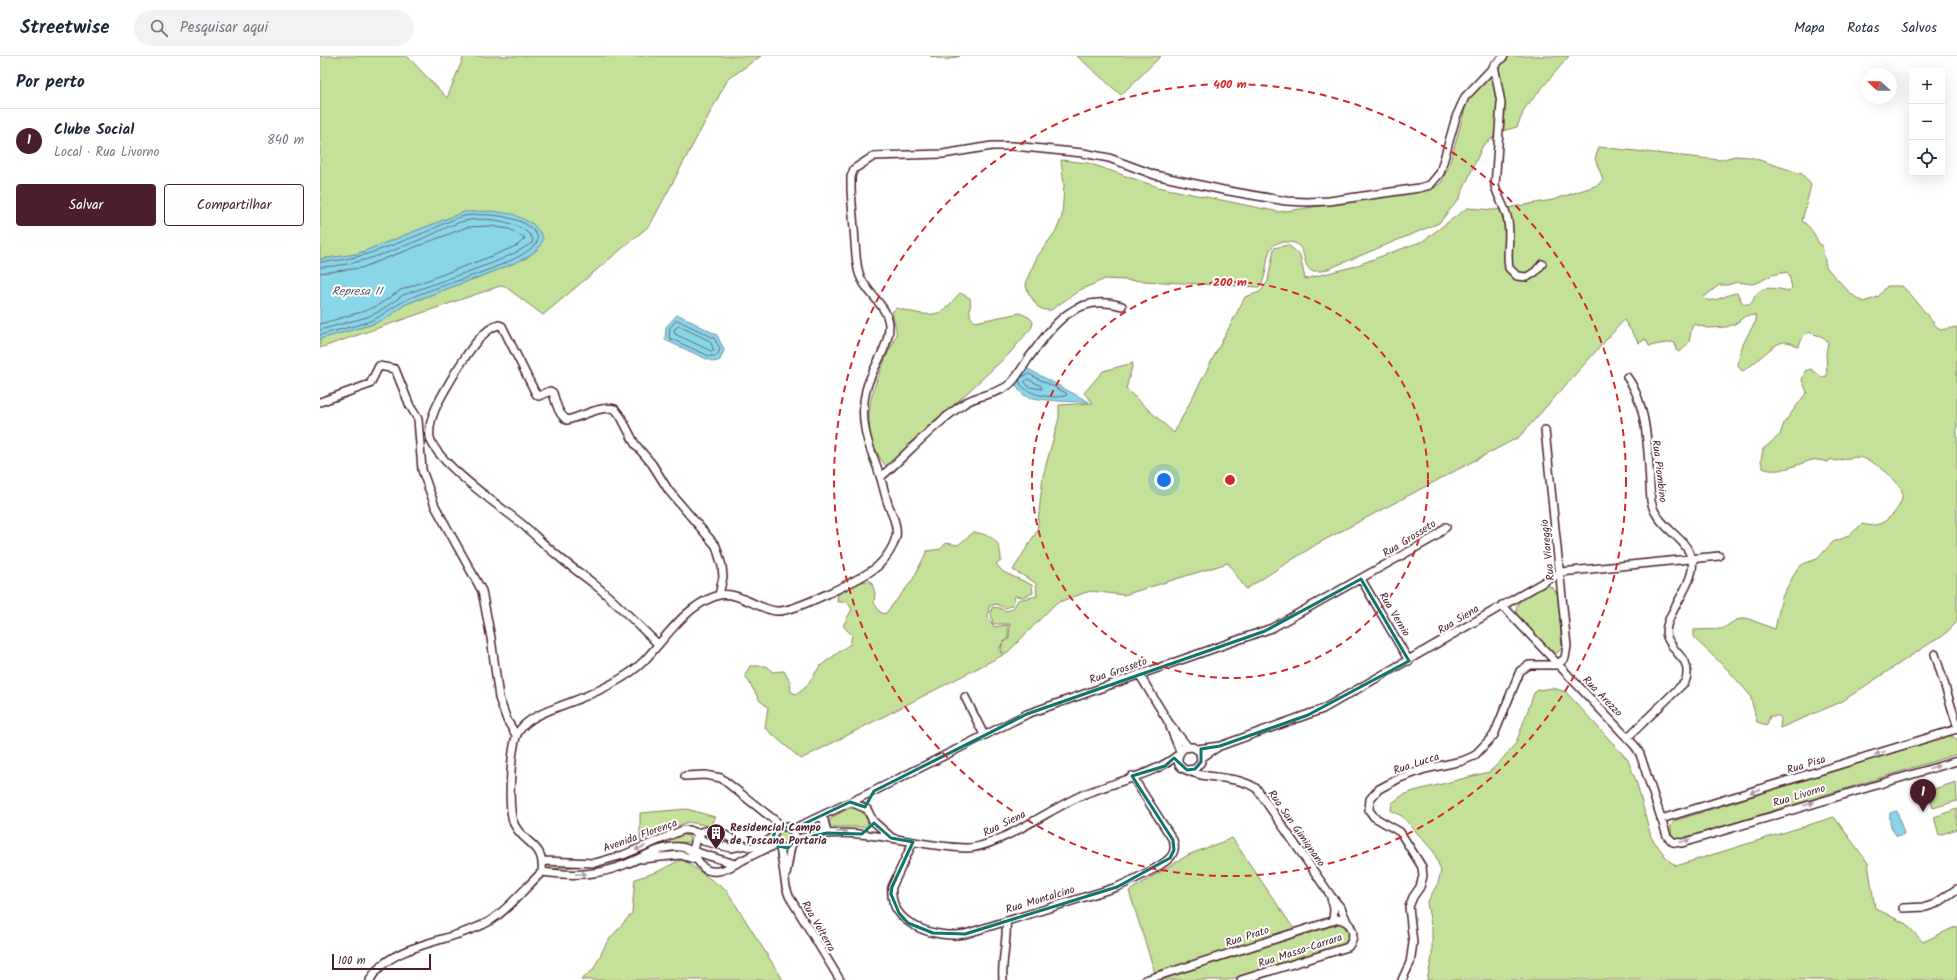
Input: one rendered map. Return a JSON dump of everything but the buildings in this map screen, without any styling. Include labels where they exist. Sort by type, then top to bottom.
[{"type":"street","points":[[370,980],[376,969],[392,957],[489,922],[542,872],[543,861],[538,849],[515,826],[512,819],[510,803],[513,751],[516,735],[519,730],[541,714],[572,702],[627,674],[643,662],[671,629],[690,612],[719,595],[729,595],[757,606],[781,611],[829,593],[866,574],[877,566],[890,552],[896,536],[896,527],[881,477],[865,432],[864,410],[866,390],[887,339],[889,325],[884,311],[864,284],[860,275],[851,177],[854,169],[866,159],[874,156],[943,154],[992,146],[1013,146],[1083,153],[1109,158],[1156,175],[1264,198],[1306,202],[1419,188],[1430,185],[1437,179],[1443,166],[1456,117],[1465,97],[1494,64],[1504,56]]},
{"type":"street","points":[[1494,64],[1501,103],[1495,186],[1497,196],[1504,207],[1508,220],[1509,268],[1517,276],[1526,277],[1542,264]]},
{"type":"street","points":[[881,477],[947,417],[966,402],[996,392],[1010,383],[1049,332],[1066,315],[1090,302],[1103,302],[1122,306]]},
{"type":"street","points":[[658,644],[594,584],[558,557],[522,524],[456,471],[436,449],[430,438],[430,426],[434,413],[467,355],[480,338],[495,326],[502,326],[536,394],[538,396],[550,392],[553,393],[560,415],[567,420],[580,417],[604,407],[615,409],[621,417],[634,444],[652,464],[669,491],[716,546],[722,561],[723,577],[719,595]]},
{"type":"street","points":[[320,402],[370,384],[379,366],[395,369],[410,406],[418,419],[422,470],[435,506],[482,591],[491,638],[498,698],[507,720],[516,735]]},
{"type":"street","name":"Rua Piombino","points":[[1627,377],[1633,386],[1643,418],[1651,501],[1655,512],[1680,540],[1692,559]]},
{"type":"street","name":"Rua Viareggio","points":[[1545,430],[1567,646],[1565,658],[1557,665]]},
{"type":"street","name":"Rua Grosseto","points":[[793,829],[874,791],[1027,714],[1272,628],[1361,580],[1433,538],[1446,528]]},
{"type":"street","name":"Rua Siena","points":[[1197,749],[1220,746],[1323,709],[1409,661],[1560,572],[1719,556]]},
{"type":"street","points":[[1627,738],[1685,682],[1687,677],[1687,667],[1666,636],[1667,626],[1690,577],[1692,559]]},
{"type":"street","name":"Rua Vernio","points":[[1361,580],[1409,661]]},
{"type":"street","name":"Rua Arezzo","points":[[1502,605],[1627,738],[1640,754],[1661,819]]},
{"type":"street","points":[[1935,654],[1957,725]]},
{"type":"street","name":"Rua Lucca","points":[[1402,980],[1410,963],[1413,944],[1409,907],[1413,897],[1420,887],[1423,876],[1422,867],[1400,832],[1374,817],[1369,810],[1370,799],[1379,789],[1400,778],[1425,769],[1468,759],[1474,756],[1494,735],[1520,671],[1529,665],[1557,665]]},
{"type":"street","points":[[1139,674],[1169,724],[1188,747],[1197,749],[1201,755],[1201,760],[1205,769],[1214,776]]},
{"type":"street","points":[[965,697],[984,735]]},
{"type":"street","points":[[1169,724],[1179,753],[1178,762],[1184,769],[1195,769],[1201,760]]},
{"type":"street","name":"Rua Pisa","points":[[1661,819],[1957,729]]},
{"type":"street","name":"Rua Siena","points":[[1201,760],[1220,746]]},
{"type":"street","points":[[1179,753],[1188,747]]},
{"type":"street","name":"Rua Siena","points":[[1165,766],[1179,753]]},
{"type":"street","name":"Rua Livorno","points":[[1661,819],[1667,836],[1673,842],[1682,843],[1957,761]]},
{"type":"street","name":"Rua Siena","points":[[776,840],[793,843],[827,833],[862,834],[966,848],[985,845],[1078,796],[1132,776],[1165,766],[1184,769]]},
{"type":"street","name":"Rua San Gimignano","points":[[1184,769],[1245,783],[1257,790],[1341,908],[1347,922]]},
{"type":"street","points":[[685,776],[705,775],[721,778],[763,813],[782,826],[793,829],[793,843]]},
{"type":"street","name":"Rua Montalcino","points":[[913,842],[892,887],[892,898],[903,919],[908,923],[948,936],[965,934],[1117,887],[1131,881],[1170,858],[1174,850],[1173,840],[1132,776]]},
{"type":"street","points":[[874,791],[868,801],[867,809],[872,821],[892,838]]},
{"type":"street","points":[[850,802],[860,804],[867,809]]},
{"type":"street","points":[[763,813],[776,840]]},
{"type":"street","points":[[823,816],[827,833]]},
{"type":"street","points":[[862,834],[871,827],[872,821]]},
{"type":"street","points":[[697,833],[703,841],[730,848],[741,846],[754,847],[776,840],[782,826]]},
{"type":"street","name":"Avenida Florença","points":[[543,861],[595,863],[623,855],[678,832],[689,830],[697,833],[706,830],[722,833],[732,838],[741,846]]},
{"type":"street","points":[[697,833],[693,851],[697,860]]},
{"type":"street","name":"Avenida Florença","points":[[636,860],[680,855],[697,860],[706,869],[716,872],[725,870],[762,850],[776,840]]},
{"type":"street","name":"Rua Volterra","points":[[776,840],[788,896],[840,980]]},
{"type":"street","name":"Rua Volterra","points":[[784,880],[793,843]]},
{"type":"street","name":"Avenida Florença","points":[[542,872],[595,874],[626,864],[651,852],[664,848],[680,847],[735,864]]},
{"type":"street","points":[[623,855],[626,864]]},
{"type":"street","points":[[595,863],[595,874]]},
{"type":"street","points":[[1903,908],[1926,907],[1935,904],[1957,889]]},
{"type":"street","name":"Rua San Gimignano","points":[[1331,896],[1334,908],[1332,921]]},
{"type":"street","name":"Rua Prato","points":[[1145,980],[1338,919],[1347,922]]},
{"type":"street","points":[[1003,980],[1002,964],[1007,932],[1006,921]]},
{"type":"street","name":"Rua Massa-Carrara","points":[[1241,980],[1348,947],[1353,939],[1352,929],[1347,922]]},
{"type":"highlighted area","points":[[1361,579],[1409,661],[1308,715],[1220,746],[1201,749],[1201,762],[1195,769],[1187,770],[1174,758],[1165,766],[1132,776],[1173,840],[1174,850],[1170,858],[1117,887],[965,934],[933,933],[908,923],[899,913],[891,894],[892,887],[913,842],[891,838],[874,823],[862,834],[827,833],[795,840],[788,848],[778,846],[773,838],[775,831],[782,826],[793,829],[850,802],[865,807],[874,791],[1027,714],[1265,631]]},
{"type":"green space","points":[[320,56],[407,56],[447,98],[464,56],[761,56],[728,79],[650,225],[543,315],[503,285],[320,348],[320,339],[370,325],[385,319],[406,304],[498,270],[526,258],[538,249],[464,212],[357,254],[320,259]]},
{"type":"green space","points":[[930,56],[960,56],[945,60]]},
{"type":"green space","points":[[1077,56],[1161,56],[1121,95]]},
{"type":"green space","points":[[1509,56],[1569,56],[1525,108],[1517,127],[1502,131],[1483,145],[1459,199],[1439,223],[1323,271],[1311,271],[1308,268],[1303,252],[1299,246],[1293,242],[1277,243],[1269,252],[1263,281],[1259,287],[1105,279],[1080,290],[1051,310],[1044,310],[1038,307],[1029,294],[1026,286],[1027,279],[1037,257],[1056,231],[1062,217],[1064,185],[1061,160],[1088,163],[1158,187],[1279,212],[1431,190],[1441,183],[1449,166],[1467,102],[1483,80]]},
{"type":"green space","points":[[1599,147],[1720,160],[1735,156],[1750,157],[1802,174],[1811,185],[1802,221],[1812,231],[1819,244],[1822,245],[1826,267],[1851,294],[1863,302],[1878,297],[1887,286],[1902,286],[1940,330],[1957,327],[1957,622],[1943,636],[1841,702],[1780,728],[1781,718],[1779,716],[1770,716],[1767,725],[1757,722],[1750,695],[1728,670],[1694,638],[1694,630],[1722,629],[1736,620],[1746,618],[1775,629],[1782,597],[1797,569],[1803,564],[1817,559],[1833,542],[1849,536],[1862,524],[1872,525],[1884,522],[1894,513],[1901,503],[1902,492],[1890,475],[1863,458],[1852,457],[1835,461],[1832,459],[1827,462],[1812,460],[1781,470],[1769,470],[1763,468],[1761,461],[1763,449],[1780,435],[1784,423],[1807,392],[1802,380],[1805,371],[1811,369],[1822,377],[1827,376],[1826,354],[1828,342],[1823,337],[1808,332],[1803,337],[1798,347],[1790,342],[1782,342],[1770,349],[1753,364],[1742,371],[1738,366],[1740,353],[1744,342],[1756,321],[1755,315],[1745,316],[1735,324],[1726,327],[1707,328],[1694,324],[1689,342],[1680,352],[1676,350],[1675,343],[1672,342],[1649,346],[1646,339],[1639,343],[1624,320],[1519,437],[1317,544],[1246,589],[1228,563],[1124,595],[1090,591],[1056,603],[1009,651],[1005,654],[1001,651],[1002,645],[1009,638],[1010,624],[993,624],[991,614],[992,607],[1000,608],[1005,611],[1013,609],[1018,600],[1037,596],[1036,583],[1013,570],[1037,531],[1043,476],[1059,418],[1059,405],[1093,403],[1084,393],[1103,371],[1133,363],[1126,389],[1174,433],[1245,297],[1260,292],[1268,281],[1274,248],[1288,245],[1300,255],[1305,279],[1352,267],[1423,241],[1467,208],[1495,210],[1553,200],[1598,185],[1603,179],[1595,159]],"holes":[[[1787,272],[1792,288],[1789,291],[1772,288],[1764,289],[1757,293],[1750,304],[1743,304],[1737,293],[1714,300],[1707,300],[1704,297],[1719,285],[1727,285],[1737,282],[1752,284],[1772,275]]]},
{"type":"green space","points":[[960,293],[970,298],[970,314],[975,322],[1020,313],[1030,318],[1033,322],[1032,327],[1010,353],[956,403],[893,466],[886,466],[872,441],[869,428],[869,415],[870,402],[878,375],[896,334],[892,312],[896,308],[914,313],[934,314],[949,306]]},
{"type":"green space","points":[[974,532],[986,535],[995,540],[1001,554],[1001,561],[996,564],[1003,572],[1032,585],[1033,593],[1023,597],[1015,596],[1013,605],[1006,608],[996,604],[989,606],[988,617],[994,627],[1008,625],[1008,638],[1001,645],[999,650],[1003,655],[801,759],[765,728],[768,707],[760,701],[745,675],[750,666],[767,666],[772,672],[784,671],[790,682],[791,692],[797,694],[805,688],[820,666],[850,644],[852,635],[843,626],[852,609],[847,602],[837,602],[838,594],[859,582],[871,581],[875,593],[874,603],[880,612],[885,614],[912,581],[927,551],[941,549],[946,543],[958,545]]},
{"type":"green space","points":[[1549,586],[1553,588],[1558,595],[1562,648],[1556,654],[1517,616],[1516,610],[1520,601],[1524,598],[1544,587]]},
{"type":"green space","points":[[1553,688],[1566,692],[1628,760],[1637,784],[1651,837],[1668,860],[1676,866],[1834,817],[1868,863],[1875,908],[1906,924],[1923,942],[1957,926],[1957,980],[1427,980],[1432,957],[1432,930],[1427,903],[1438,883],[1441,871],[1434,852],[1402,816],[1391,811],[1392,803],[1403,795],[1414,791],[1489,772],[1516,743],[1534,693],[1538,690]]},
{"type":"green space","points":[[1949,735],[1957,739],[1957,754],[1680,840],[1671,834],[1671,825],[1674,821]]},
{"type":"green space","points":[[1956,782],[1957,801],[1933,808],[1928,791]]},
{"type":"green space","points":[[849,808],[856,808],[863,813],[868,822],[866,827],[832,827],[829,823],[831,818]]},
{"type":"green space","points":[[687,809],[715,817],[710,826],[688,822],[640,841],[640,813]]},
{"type":"green space","points":[[1957,809],[1957,829],[1939,835],[1934,817]]},
{"type":"green space","points":[[782,831],[791,835],[791,842],[782,846],[778,842],[778,834]]},
{"type":"green space","points":[[681,834],[689,836],[690,842],[664,843],[627,857]]},
{"type":"green space","points":[[1232,838],[1294,929],[1155,973],[1129,891],[1188,855]]},
{"type":"green space","points":[[682,859],[727,891],[783,980],[581,980],[593,970],[607,942],[632,913],[635,879],[657,872]]},
{"type":"green space","points":[[551,865],[585,866],[551,869],[549,867]]},
{"type":"green space","points":[[1339,924],[1342,925],[1349,933],[1349,939],[1344,944],[1228,980],[1160,980]]},
{"type":"water","name":"Represa II","points":[[491,211],[513,214],[533,224],[542,235],[543,240],[538,249],[526,258],[498,270],[406,304],[385,319],[370,325],[320,339],[320,259],[357,254],[464,212]]},
{"type":"water","points":[[677,315],[717,335],[724,350],[720,360],[714,362],[665,340],[666,327]]},
{"type":"water","points":[[1028,369],[1089,402],[1046,400],[1024,395],[1020,392],[1015,380],[1023,371]]},
{"type":"water","points":[[1897,811],[1904,834],[1897,836],[1890,823],[1890,813]]},
{"type":"place","name":"Clube Social","points":[[1923,812]]},
{"type":"place","name":"Residencial Campo de Toscana Portaria","points":[[716,850]]}]
